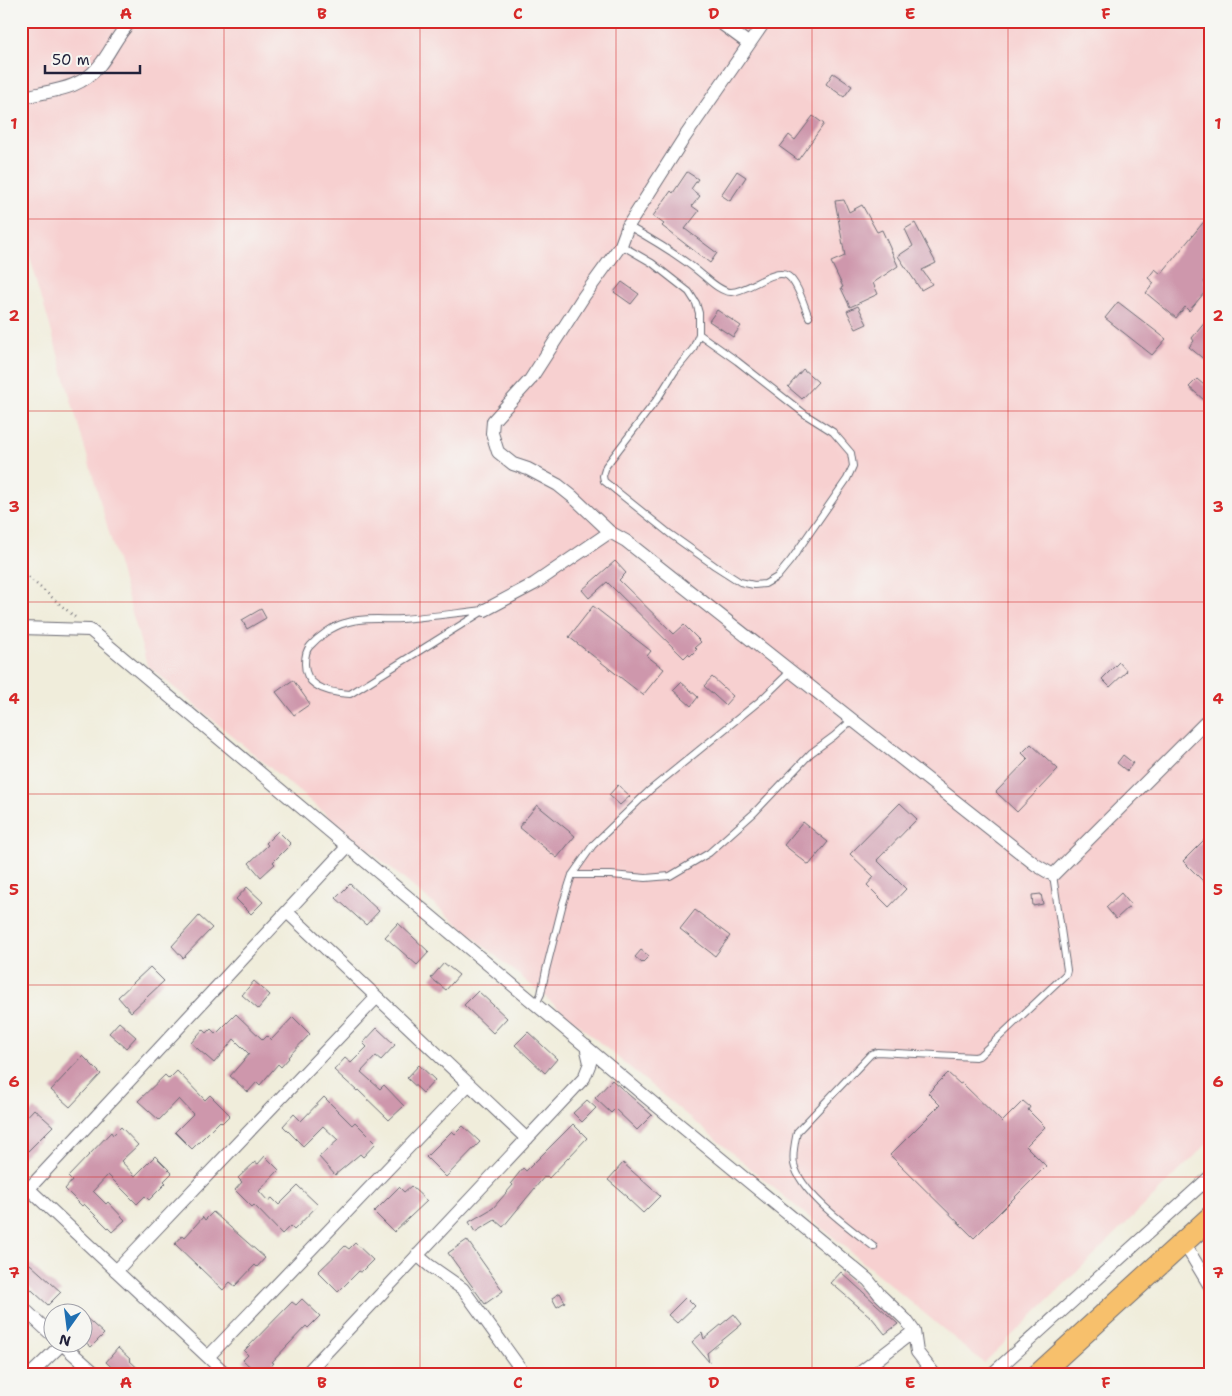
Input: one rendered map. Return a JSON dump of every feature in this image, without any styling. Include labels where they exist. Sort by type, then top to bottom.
[{"type":"highway","points":[[1038,1375],[1211,1217]]},
{"type":"street","points":[[21,98],[75,86],[100,66],[124,27],[131,21]]},
{"type":"street","points":[[718,21],[748,43]]},
{"type":"street","points":[[765,21],[684,138],[628,226],[621,244],[584,296],[530,380],[493,421],[492,433],[498,452],[513,464],[528,468],[573,496],[610,532],[626,541],[1036,865],[1053,875],[1211,717]]},
{"type":"street","points":[[485,610],[534,584],[610,532]]},
{"type":"street","points":[[21,628],[90,630],[868,1280],[914,1331],[917,1352],[935,1375]]},
{"type":"street","points":[[227,1375],[116,1271],[25,1193],[348,846]]},
{"type":"street","points":[[287,912],[527,1139]]},
{"type":"street","points":[[116,1271],[377,996]]},
{"type":"street","points":[[305,1375],[584,1078],[590,1063],[586,1046]]},
{"type":"street","points":[[208,1357],[469,1084]]},
{"type":"street","points":[[990,1375],[1211,1176]]},
{"type":"street","points":[[1184,1243],[1211,1288]]},
{"type":"street","points":[[417,1255],[463,1289],[525,1375]]},
{"type":"street","points":[[21,1306],[42,1326]]},
{"type":"street","points":[[857,1375],[914,1331]]},
{"type":"street","points":[[30,1375],[52,1354]]},
{"type":"street","points":[[73,1354],[97,1375]]},
{"type":"lane","points":[[628,226],[693,266],[721,289],[730,293],[743,290],[779,273],[787,275],[794,281],[809,317]]},
{"type":"lane","points":[[621,244],[652,263],[689,292],[696,302],[699,313],[699,334],[693,349],[606,466],[602,476],[604,482],[670,534],[740,582],[754,585],[765,584],[777,577],[791,560],[847,479],[853,466],[851,453],[833,432],[792,405],[737,361],[699,334]]},
{"type":"lane","points":[[485,610],[350,694],[333,693],[320,687],[311,681],[305,672],[308,648],[319,637],[344,623],[364,620],[415,618],[485,610]]},
{"type":"lane","points":[[536,1004],[541,994],[563,903],[572,876],[593,845],[650,790],[762,699],[791,671]]},
{"type":"lane","points":[[572,876],[611,875],[646,878],[670,876],[708,854],[754,813],[811,753],[852,720]]},
{"type":"lane","points":[[874,1247],[836,1217],[799,1178],[793,1162],[797,1132],[871,1054],[877,1052],[979,1056],[1066,974],[1067,970],[1053,875]]},
{"type":"path","points":[[21,571],[90,630]]},
{"type":"shaded area","points":[[21,21],[1211,21],[1211,1140],[984,1363],[147,665],[21,225]]},
{"type":"building","points":[[833,73],[852,86],[844,97],[826,84]]},
{"type":"building","points":[[813,116],[824,124],[798,160],[780,147],[789,135],[795,140]]},
{"type":"building","points":[[737,171],[746,177],[730,201],[721,195]]},
{"type":"building","points":[[687,172],[698,179],[691,189],[700,196],[692,206],[699,211],[685,229],[717,253],[710,263],[662,226],[664,224],[653,216],[671,191],[673,193]]},
{"type":"building","points":[[844,200],[849,212],[862,205],[877,232],[882,230],[898,266],[873,283],[878,294],[850,307],[831,262],[845,256],[835,201]]},
{"type":"building","points":[[1211,213],[1211,274],[1204,282],[1210,286],[1189,311],[1185,307],[1176,318],[1146,293],[1154,283],[1148,278],[1155,269],[1161,274]]},
{"type":"building","points":[[915,223],[936,263],[922,270],[932,284],[921,290],[898,256],[913,246],[905,229]]},
{"type":"building","points":[[622,282],[639,294],[631,304],[614,292]]},
{"type":"building","points":[[1118,302],[1166,339],[1152,355],[1105,318]]},
{"type":"building","points":[[858,306],[867,324],[856,329],[847,311]]},
{"type":"building","points":[[717,310],[741,326],[733,337],[709,321]]},
{"type":"building","points":[[1211,315],[1211,354],[1206,361],[1189,347],[1194,341],[1192,338]]},
{"type":"building","points":[[803,369],[818,382],[802,399],[788,387]]},
{"type":"building","points":[[1197,379],[1211,391],[1211,406],[1189,387]]},
{"type":"building","points":[[615,561],[626,573],[619,580],[674,634],[684,625],[701,642],[695,647],[697,649],[690,656],[688,654],[684,658],[607,582],[589,598],[582,590]]},
{"type":"building","points":[[593,606],[651,651],[647,656],[664,669],[643,695],[569,637]]},
{"type":"building","points":[[261,609],[266,618],[247,629],[242,620]]},
{"type":"building","points":[[1119,662],[1127,671],[1110,687],[1102,679]]},
{"type":"building","points":[[712,677],[733,696],[725,705],[704,686]]},
{"type":"building","points":[[293,680],[310,704],[294,715],[276,692]]},
{"type":"building","points":[[681,682],[698,697],[691,706],[673,690]]},
{"type":"building","points":[[1031,744],[1058,769],[1017,812],[996,792],[1028,759],[1022,753]]},
{"type":"building","points":[[1123,755],[1133,763],[1127,771],[1117,763]]},
{"type":"building","points":[[618,785],[630,796],[620,805],[609,795]]},
{"type":"building","points":[[900,803],[917,819],[877,860],[906,889],[889,907],[867,885],[874,877],[850,854]]},
{"type":"building","points":[[537,805],[575,836],[557,858],[519,827]]},
{"type":"building","points":[[803,822],[828,842],[809,865],[784,845]]},
{"type":"building","points":[[278,831],[291,844],[273,862],[275,864],[261,877],[249,863],[268,845],[266,843]]},
{"type":"building","points":[[1211,833],[1211,889],[1183,861]]},
{"type":"building","points":[[350,884],[379,911],[366,925],[336,898]]},
{"type":"building","points":[[247,887],[263,902],[251,914],[236,899]]},
{"type":"building","points":[[1121,893],[1131,905],[1116,919],[1106,907]]},
{"type":"building","points":[[1041,894],[1043,904],[1033,906],[1032,895]]},
{"type":"building","points":[[695,910],[730,936],[715,956],[680,929]]},
{"type":"building","points":[[199,916],[212,928],[183,958],[172,946]]},
{"type":"building","points":[[398,923],[429,952],[417,965],[385,937]]},
{"type":"building","points":[[641,950],[649,956],[642,963],[635,957]]},
{"type":"building","points":[[444,963],[459,975],[446,990],[431,978]]},
{"type":"building","points":[[150,967],[164,981],[131,1012],[118,997]]},
{"type":"building","points":[[254,981],[270,995],[258,1009],[242,995]]},
{"type":"building","points":[[478,991],[507,1018],[493,1033],[464,1005]]},
{"type":"building","points":[[236,1014],[263,1040],[267,1036],[271,1040],[293,1017],[310,1034],[281,1067],[278,1064],[260,1085],[257,1082],[248,1092],[230,1076],[249,1054],[234,1039],[214,1063],[191,1043],[203,1029],[207,1033],[211,1029],[216,1034]]},
{"type":"building","points":[[119,1022],[136,1037],[126,1048],[109,1033]]},
{"type":"building","points":[[377,1028],[395,1045],[381,1060],[376,1056],[361,1072],[380,1089],[384,1085],[404,1106],[389,1120],[334,1070],[345,1058],[351,1063],[367,1047],[363,1043]]},
{"type":"building","points":[[528,1032],[557,1059],[545,1073],[515,1045]]},
{"type":"building","points":[[83,1056],[101,1074],[70,1107],[51,1090]]},
{"type":"building","points":[[419,1065],[435,1080],[423,1093],[407,1078]]},
{"type":"building","points":[[177,1071],[205,1100],[210,1095],[230,1115],[222,1123],[220,1121],[192,1149],[175,1132],[193,1114],[179,1099],[159,1120],[138,1101],[165,1075],[169,1079]]},
{"type":"building","points":[[948,1073],[960,1084],[962,1083],[1002,1122],[1023,1101],[1030,1107],[1028,1110],[1045,1127],[1026,1146],[1046,1166],[974,1238],[890,1155],[940,1105],[928,1093]]},
{"type":"building","points":[[612,1080],[652,1115],[637,1130],[615,1109],[611,1113],[595,1098]]},
{"type":"building","points":[[324,1097],[352,1125],[355,1122],[376,1143],[363,1157],[360,1154],[335,1175],[319,1157],[338,1140],[323,1126],[303,1146],[283,1126],[294,1114],[301,1121]]},
{"type":"building","points":[[587,1100],[596,1108],[582,1122],[573,1113]]},
{"type":"building","points":[[34,1109],[53,1126],[21,1158],[21,1123]]},
{"type":"building","points":[[573,1124],[587,1138],[549,1178],[547,1176],[544,1177],[503,1227],[495,1220],[475,1232],[469,1222],[493,1208],[513,1185],[511,1183],[523,1168],[526,1171]]},
{"type":"building","points":[[463,1126],[480,1142],[446,1177],[426,1157],[452,1131],[455,1134]]},
{"type":"building","points":[[121,1127],[138,1145],[121,1161],[135,1176],[155,1156],[172,1173],[164,1181],[166,1183],[149,1200],[145,1196],[137,1204],[108,1175],[93,1191],[106,1204],[108,1202],[125,1220],[112,1232],[84,1204],[82,1206],[65,1189],[72,1181],[68,1177],[111,1132],[113,1135]]},
{"type":"building","points":[[265,1156],[279,1170],[259,1191],[268,1201],[272,1198],[279,1205],[298,1186],[318,1205],[294,1230],[290,1226],[282,1234],[254,1205],[252,1207],[235,1190],[242,1182],[238,1178],[255,1162],[258,1164]]},
{"type":"building","points":[[623,1163],[660,1196],[643,1213],[608,1180]]},
{"type":"building","points":[[411,1186],[427,1201],[394,1232],[374,1212],[399,1187],[404,1192]]},
{"type":"building","points":[[213,1212],[265,1258],[257,1267],[255,1265],[235,1286],[230,1282],[223,1290],[175,1244],[183,1235],[185,1237],[203,1217],[205,1220]]},
{"type":"building","points":[[467,1240],[503,1291],[485,1304],[448,1253]]},
{"type":"building","points":[[355,1243],[373,1260],[338,1292],[318,1272],[345,1246],[349,1249]]},
{"type":"building","points":[[30,1264],[61,1292],[47,1304],[21,1280],[21,1273]]},
{"type":"building","points":[[841,1272],[898,1324],[885,1334],[872,1318],[831,1283]]},
{"type":"building","points":[[560,1293],[565,1302],[557,1307],[552,1298]]},
{"type":"building","points":[[686,1297],[695,1306],[677,1323],[668,1315]]},
{"type":"building","points":[[302,1299],[320,1316],[308,1328],[306,1326],[272,1362],[274,1363],[263,1375],[259,1375],[243,1360],[248,1355],[244,1351],[292,1302],[296,1305]]},
{"type":"building","points":[[734,1314],[742,1324],[707,1353],[709,1362],[692,1342],[702,1333],[704,1339]]},
{"type":"building","points":[[92,1323],[104,1334],[92,1346]]},
{"type":"building","points":[[118,1348],[145,1375],[120,1375],[106,1362]]}]
